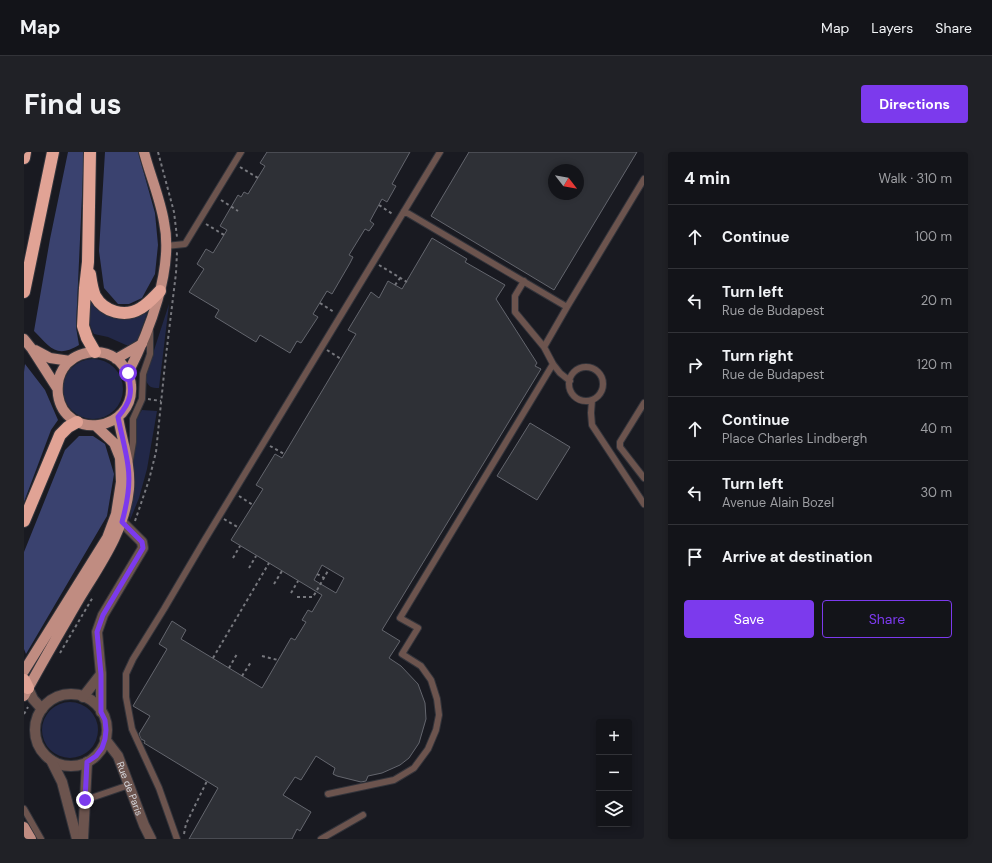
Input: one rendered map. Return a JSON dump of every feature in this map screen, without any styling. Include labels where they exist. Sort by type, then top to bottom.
[{"type":"highway","points":[[24,156],[25,152]]},
{"type":"highway","points":[[24,292],[53,152]]},
{"type":"highway","points":[[90,152],[88,262],[83,326],[87,338],[95,352]]},
{"type":"highway","points":[[88,262],[94,294],[101,304],[110,311],[122,313],[135,311],[146,304],[160,291]]},
{"type":"highway","points":[[24,521],[60,435],[68,427],[77,422]]},
{"type":"main road","points":[[128,373],[150,324],[160,291],[165,267],[166,246],[164,222],[144,152]]},
{"type":"main road","points":[[24,339],[58,388]]},
{"type":"main road","points":[[116,359],[142,344]]},
{"type":"main road","points":[[32,349],[50,358],[70,361]]},
{"type":"main road","points":[[95,352],[106,354],[116,359],[123,365],[128,373],[131,385],[130,397],[126,408],[111,422],[96,426],[77,422],[62,407],[59,398],[59,378],[64,368],[70,361],[86,353],[95,352]]},
{"type":"main road","points":[[25,688],[106,555],[122,522],[129,488],[129,468],[118,417]]},
{"type":"main road","points":[[24,671],[107,538],[116,514],[121,482],[120,458],[114,443],[96,426]]},
{"type":"main road","points":[[24,827],[31,839]]},
{"type":"street","points":[[101,712],[101,674],[97,632],[103,615],[143,548],[142,542],[122,522]]},
{"type":"street","points":[[83,697],[101,674]]},
{"type":"street","points":[[25,688],[42,709]]},
{"type":"street","points":[[72,694],[83,697],[94,703],[105,720],[106,730],[102,748],[96,756],[87,762],[69,766],[59,764],[51,760],[42,752],[36,742],[35,730],[38,719],[42,709],[51,700],[72,694]]},
{"type":"street","name":"Rue de Paris","points":[[105,739],[118,756],[151,839]]},
{"type":"street","points":[[51,760],[62,782],[77,839]]},
{"type":"street","points":[[83,839],[87,762]]},
{"type":"lane","points":[[166,246],[185,244],[241,152]]},
{"type":"lane","points":[[177,839],[159,788],[132,730],[126,698],[126,674],[133,659],[164,610],[219,516],[265,443],[440,152]]},
{"type":"lane","points":[[544,348],[644,179]]},
{"type":"lane","points":[[404,211],[524,281],[567,308]]},
{"type":"lane","points":[[524,281],[515,296],[515,312],[544,348],[553,364],[570,381]]},
{"type":"lane","points":[[129,468],[133,442],[133,420],[142,398],[143,374],[150,354],[150,324]]},
{"type":"lane","points":[[328,794],[394,780],[414,768],[428,749],[436,730],[439,715],[437,699],[431,680],[421,666],[402,654],[418,628],[400,618],[553,364]]},
{"type":"lane","points":[[590,367],[599,372],[603,380],[602,390],[596,398],[587,401],[577,398],[571,390],[570,381],[574,373],[581,368],[590,367]]},
{"type":"lane","points":[[592,400],[592,425],[642,496],[644,504]]},
{"type":"lane","points":[[644,403],[620,442],[620,447],[644,478]]},
{"type":"lane","points":[[85,800],[129,785]]},
{"type":"lane","points":[[24,809],[41,839]]},
{"type":"lane","points":[[321,839],[363,815]]},
{"type":"path","points":[[234,164],[258,178]]},
{"type":"path","points":[[214,196],[238,211]]},
{"type":"path","points":[[379,205],[400,219]]},
{"type":"path","points":[[199,220],[224,235]]},
{"type":"path","points":[[373,262],[407,282]]},
{"type":"path","points":[[395,285],[400,278]]},
{"type":"path","points":[[320,303],[341,316]]},
{"type":"path","points":[[322,347],[342,359]]},
{"type":"path","points":[[142,398],[161,401]]},
{"type":"path","points":[[265,443],[284,454]]},
{"type":"path","points":[[234,493],[253,505]]},
{"type":"path","points":[[219,516],[239,528]]},
{"type":"path","points":[[233,558],[240,546]]},
{"type":"path","points":[[249,568],[256,556]]},
{"type":"path","points":[[213,658],[269,564]]},
{"type":"path","points":[[297,597],[313,597],[329,569]]},
{"type":"path","points":[[274,584],[282,571]]},
{"type":"path","points":[[317,574],[324,578]]},
{"type":"path","points":[[291,593],[298,581]]},
{"type":"path","points":[[229,668],[238,654]]},
{"type":"path","points":[[262,656],[278,660]]},
{"type":"path","points":[[242,676],[251,662]]},
{"type":"path","points":[[183,839],[186,824],[207,781]]},
{"type":"shaded area","points":[[68,152],[84,152],[76,327],[79,345],[65,351],[59,351],[49,346],[34,331],[50,239]]},
{"type":"shaded area","points":[[105,152],[138,152],[155,213],[158,245],[155,274],[142,298],[129,304],[118,304],[104,288],[99,251]]},
{"type":"shaded area","points":[[89,293],[107,313],[113,316],[127,318],[147,313],[138,339],[133,346],[126,345],[108,337],[94,334],[88,314]]},
{"type":"shaded area","points":[[169,304],[159,388],[154,388],[147,383],[145,378]]},
{"type":"shaded area","points":[[93,359],[110,364],[118,372],[123,389],[118,406],[110,414],[93,419],[76,414],[68,406],[63,389],[68,372],[76,364]]},
{"type":"shaded area","points":[[25,364],[45,390],[58,420],[51,430],[24,502],[24,372]]},
{"type":"shaded area","points":[[142,410],[157,411],[147,469],[139,498],[130,520],[134,423]]},
{"type":"shaded area","points":[[79,436],[93,436],[105,444],[114,474],[107,516],[26,654],[24,649],[24,552],[65,450]]},
{"type":"shaded area","points":[[70,702],[81,704],[90,710],[96,719],[98,730],[96,741],[90,750],[81,756],[70,758],[59,756],[50,750],[44,741],[42,730],[44,719],[50,710],[59,704]]},
{"type":"building","points":[[267,152],[410,152],[392,184],[396,186],[387,202],[382,199],[370,221],[374,224],[369,231],[365,229],[349,255],[353,257],[332,294],[327,291],[313,314],[318,317],[301,343],[297,341],[290,353],[260,335],[256,342],[215,317],[219,310],[189,292],[204,269],[197,264],[206,249],[213,253],[227,230],[220,226],[238,195],[241,197],[244,192],[248,194],[265,166],[260,163]]},
{"type":"building","points":[[469,152],[637,152],[554,290],[431,216]]},
{"type":"building","points":[[432,238],[467,259],[465,262],[505,285],[496,299],[537,363],[535,366],[541,369],[382,630],[400,641],[389,658],[401,666],[418,684],[425,703],[426,719],[419,743],[409,758],[400,765],[382,773],[368,776],[366,781],[361,782],[333,774],[335,768],[316,756],[301,780],[295,777],[283,795],[311,812],[300,831],[297,829],[292,839],[189,839],[218,788],[144,743],[145,741],[141,739],[139,734],[150,716],[133,706],[167,649],[159,644],[172,621],[186,630],[181,639],[262,688],[291,638],[295,640],[306,622],[302,620],[308,610],[312,612],[322,595],[231,540],[263,489],[256,485],[275,454],[282,458],[356,334],[348,330],[371,292],[379,298],[388,281],[402,289]],"holes":[[[322,565],[344,578],[336,593],[314,580]]]},
{"type":"building","points":[[530,423],[570,447],[537,500],[497,476]]},
{"type":"route","points":[[85,800],[87,762],[96,756],[102,748],[106,730],[105,720],[101,712],[101,674],[97,632],[103,615],[143,548],[142,542],[138,536],[122,522],[129,488],[129,468],[118,417],[126,408],[130,397],[131,385],[128,373]]}]
